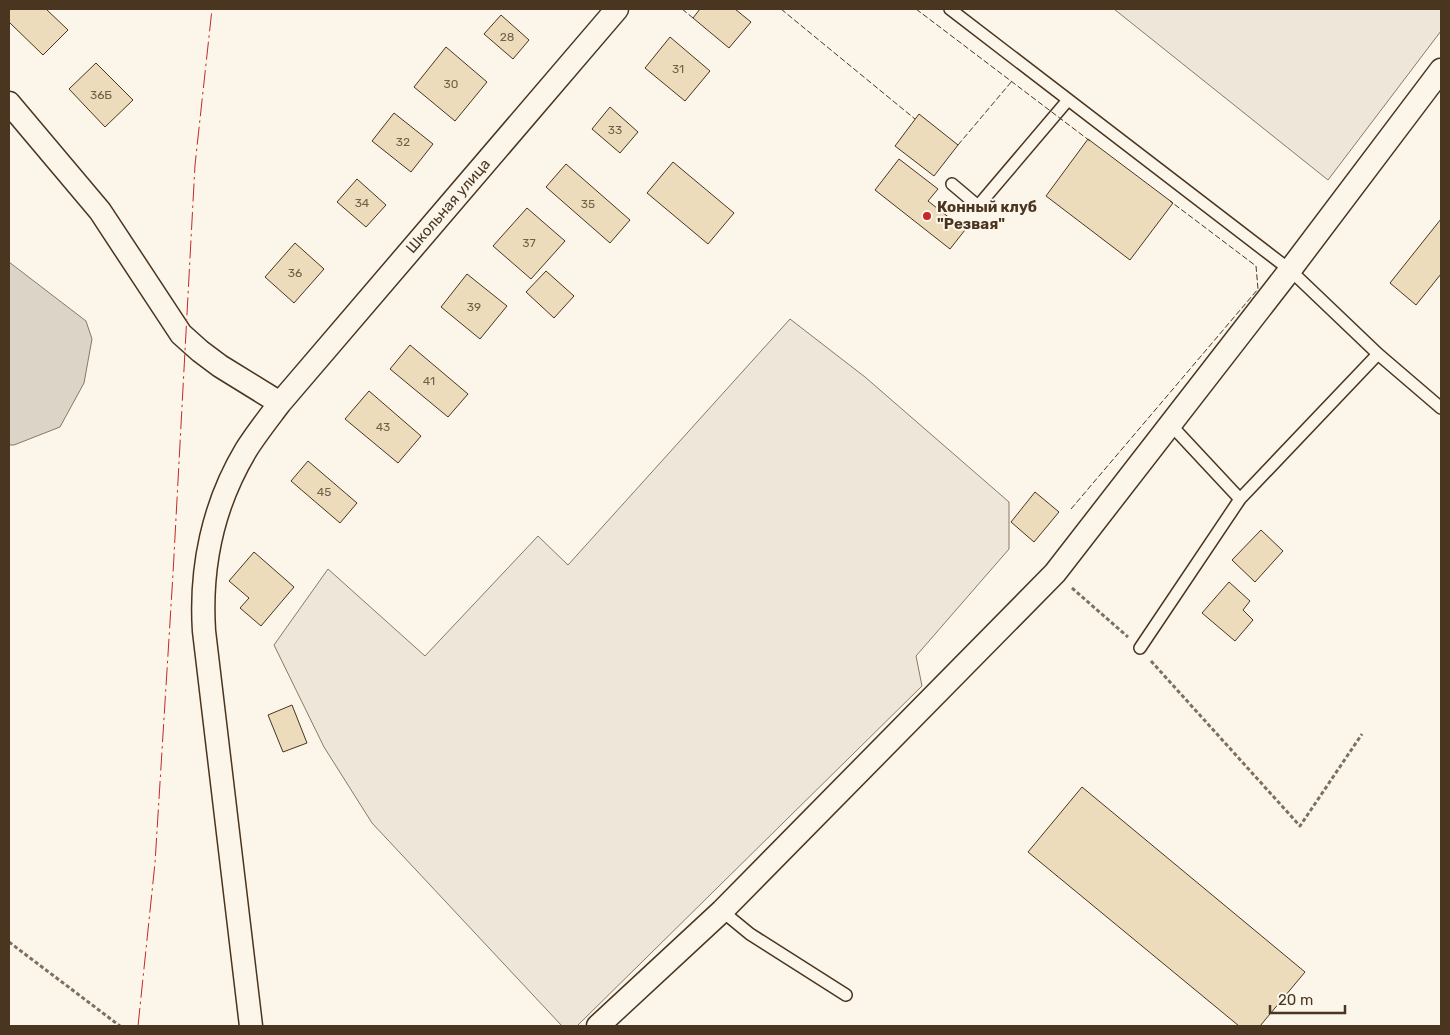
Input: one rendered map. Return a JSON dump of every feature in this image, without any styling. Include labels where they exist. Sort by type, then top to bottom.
[{"type":"street","name":"Школьная улица","points":[[251,1026],[204,631],[203,597],[209,546],[218,513],[230,481],[255,436],[280,403],[617,9]]},
{"type":"street","points":[[598,1026],[722,912],[1055,573],[1290,270],[1441,70]]},
{"type":"street","points":[[9,103],[100,211],[181,334],[220,366],[280,403]]},
{"type":"lane","points":[[950,9],[1290,270],[1378,354],[1441,408]]},
{"type":"lane","points":[[952,184],[978,206],[1068,100]]},
{"type":"lane","points":[[1140,648],[1240,499],[1378,354]]},
{"type":"lane","points":[[1170,424],[1240,499]]},
{"type":"lane","points":[[722,912],[750,934],[846,995]]},
{"type":"path","points":[[1055,573],[1140,648],[1300,826],[1362,734]]},
{"type":"path","points":[[9,942],[120,1026]]},
{"type":"shaded area","points":[[1114,9],[1441,9],[1441,31],[1328,180]]},
{"type":"shaded area","points":[[9,262],[86,321],[92,339],[84,383],[60,427],[14,445],[9,445]]},
{"type":"shaded area","points":[[790,319],[865,377],[1009,502],[1009,549],[916,656],[922,686],[577,1026],[562,1026],[372,823],[324,747],[274,645],[328,569],[425,656],[538,536],[568,565]]},
{"type":"building","points":[[10,9],[46,9],[68,30],[43,55],[9,22]]},
{"type":"building","points":[[700,9],[735,9],[751,22],[729,48],[693,18]]},
{"type":"building","points":[[501,15],[529,40],[513,59],[484,34]]},
{"type":"building","points":[[670,37],[710,71],[685,101],[645,68]]},
{"type":"building","points":[[446,47],[487,82],[455,121],[414,87]]},
{"type":"building","points":[[96,63],[133,100],[105,127],[69,89]]},
{"type":"building","points":[[610,107],[638,132],[620,153],[592,129]]},
{"type":"building","points":[[394,113],[433,144],[411,172],[372,141]]},
{"type":"building","points":[[919,114],[958,145],[934,176],[895,146]]},
{"type":"building","points":[[1088,139],[1173,203],[1130,260],[1046,196]]},
{"type":"building","name":"Конный клуб \"Резвая\"","points":[[899,159],[938,189],[928,201],[965,230],[950,249],[875,190]]},
{"type":"building","points":[[673,162],[734,213],[708,244],[647,193]]},
{"type":"building","points":[[566,164],[630,220],[610,243],[546,187]]},
{"type":"building","points":[[357,179],[386,205],[366,227],[337,202]]},
{"type":"building","points":[[527,208],[565,241],[531,279],[493,246]]},
{"type":"building","points":[[1441,219],[1441,274],[1416,305],[1390,283]]},
{"type":"building","points":[[295,243],[324,269],[294,303],[265,277]]},
{"type":"building","points":[[546,271],[574,296],[554,318],[526,292]]},
{"type":"building","points":[[467,274],[507,306],[480,339],[441,307]]},
{"type":"building","points":[[410,345],[468,394],[448,417],[390,369]]},
{"type":"building","points":[[369,391],[421,436],[398,463],[345,419]]},
{"type":"building","points":[[308,461],[357,503],[340,523],[291,481]]},
{"type":"building","points":[[1035,492],[1059,512],[1034,542],[1011,522]]},
{"type":"building","points":[[1261,530],[1283,551],[1255,582],[1232,560]]},
{"type":"building","points":[[254,552],[294,587],[261,626],[240,608],[249,598],[229,581]]},
{"type":"building","points":[[1229,582],[1250,601],[1243,610],[1253,620],[1235,641],[1202,613]]},
{"type":"building","points":[[292,705],[307,743],[283,752],[268,715]]},
{"type":"building","points":[[1082,787],[1305,972],[1260,1026],[1239,1026],[1028,852]]},
{"type":"fence","points":[[682,9],[693,18]]},
{"type":"fence","points":[[781,9],[915,119]]},
{"type":"fence","points":[[916,9],[1090,141]]},
{"type":"fence","points":[[958,145],[1012,81]]},
{"type":"fence","points":[[1071,509],[1258,289],[1256,266],[1170,201]]},
{"type":"power","points":[[138,1026],[155,863],[195,165],[212,9]]},
{"type":"place","name":"Конный клуб \"Резвая\"","points":[[927,216]]}]
